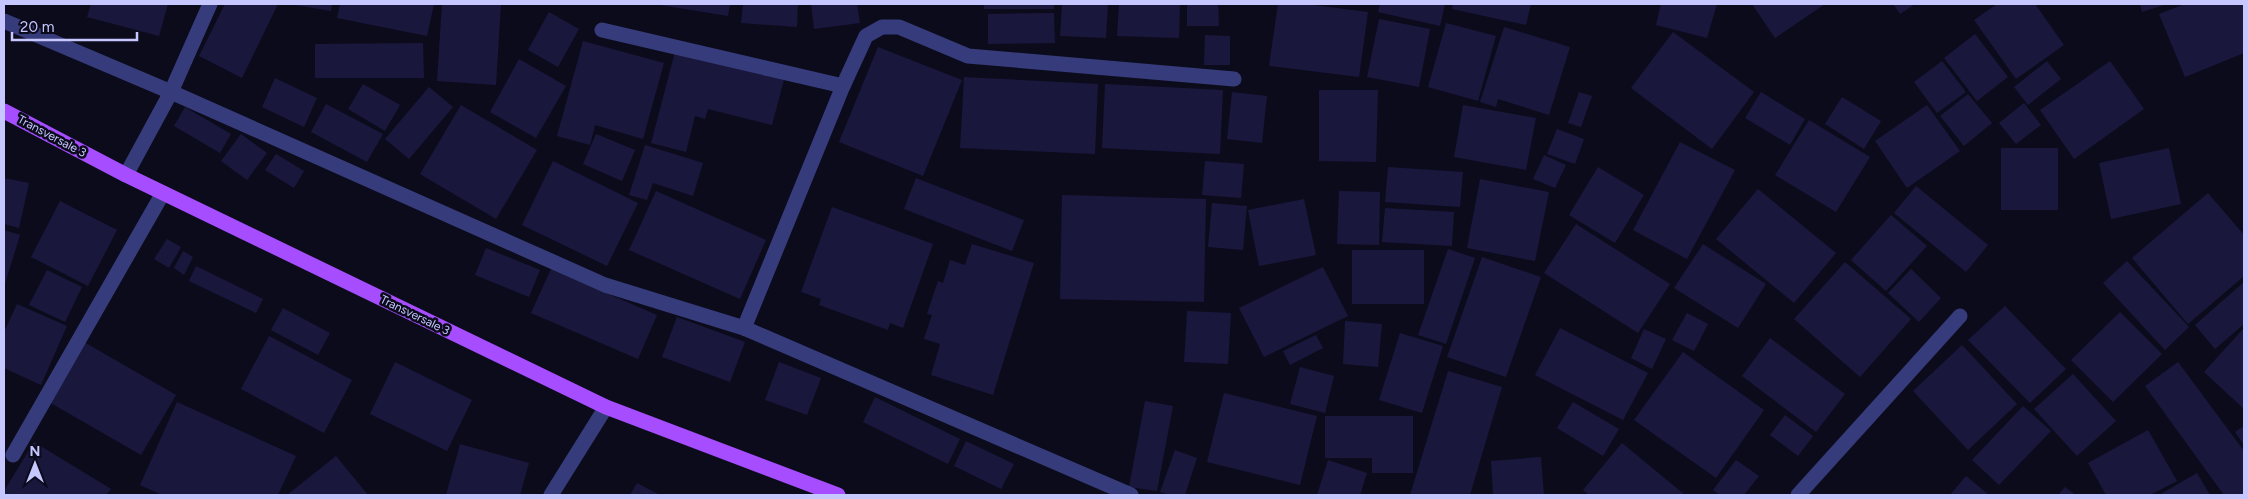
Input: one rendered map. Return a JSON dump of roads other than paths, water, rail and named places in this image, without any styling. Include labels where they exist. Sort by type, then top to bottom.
[{"type":"main road","name":"Transversale 3","points":[[4,111],[126,175],[606,407],[838,495]]},
{"type":"street","points":[[126,175],[171,92],[210,4]]},
{"type":"street","points":[[4,21],[171,92],[605,285],[744,328],[1131,495]]},
{"type":"street","points":[[744,328],[843,86],[866,36],[882,27],[899,27],[968,56],[1234,79]]},
{"type":"street","points":[[602,30],[843,86]]},
{"type":"street","points":[[12,455],[163,193]]},
{"type":"street","points":[[1798,495],[1960,316]]},
{"type":"street","points":[[551,495],[606,407]]}]
